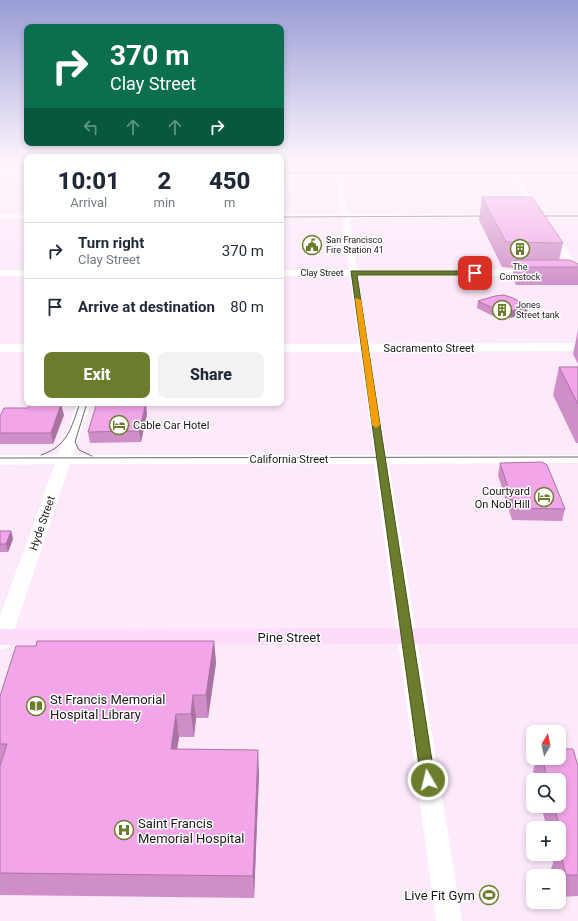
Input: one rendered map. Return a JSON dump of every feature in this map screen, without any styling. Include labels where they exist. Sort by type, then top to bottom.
[{"type":"main road","name":"Pine Street","points":[[1,639],[578,636]]},
{"type":"street","points":[[343,204],[449,921]]},
{"type":"street","points":[[533,204],[543,219]]},
{"type":"street","points":[[284,216],[505,216]]},
{"type":"street","points":[[521,216],[543,219],[578,216]]},
{"type":"street","points":[[0,217],[24,217]]},
{"type":"street","points":[[551,231],[578,273]]},
{"type":"street","points":[[0,273],[24,273]]},
{"type":"street","name":"Clay Street","points":[[284,273],[542,273]]},
{"type":"street","points":[[565,273],[578,273]]},
{"type":"street","name":"Sacramento Street","points":[[284,348],[578,347]]},
{"type":"street","points":[[0,348],[24,348]]},
{"type":"street","name":"Hyde Street","points":[[1,639],[83,406]]},
{"type":"street","name":"California Street","points":[[0,460],[578,459]]},
{"type":"building","points":[[486,204],[537,204],[563,243],[506,242]]},
{"type":"building","points":[[515,260],[570,260],[578,264],[578,267],[519,267]]},
{"type":"building","points":[[504,295],[528,306],[512,311],[502,311],[494,309],[478,301],[495,296]]},
{"type":"building","points":[[559,367],[578,367],[578,404]]},
{"type":"building","points":[[29,406],[60,406],[51,433],[0,433],[0,416],[4,408],[28,408]]},
{"type":"building","points":[[96,406],[145,406],[139,431],[88,432]]},
{"type":"building","points":[[542,462],[547,465],[565,509],[515,508],[500,463]]},
{"type":"building","points":[[0,531],[11,531],[6,544],[0,544]]},
{"type":"building","name":"Saint Francis Memorial Hospital","points":[[37,641],[214,641],[206,695],[193,695],[191,714],[176,714],[171,749],[258,750],[253,876],[0,873],[0,766],[7,744],[0,744],[0,696],[16,646],[36,646]]},
{"type":"building","points":[[566,749],[573,749],[578,766],[578,875],[566,875],[566,869],[564,869],[562,861],[566,861],[566,821],[558,821],[556,813],[566,813],[566,773],[546,773],[544,765],[566,765]]},
{"type":"tram line","points":[[284,217],[491,216]]},
{"type":"tram line","points":[[533,216],[578,216]]},
{"type":"tram line","points":[[41,455],[57,447],[63,441],[71,428],[79,406]]},
{"type":"tram line","points":[[86,406],[75,442],[79,450],[92,456]]},
{"type":"tram line","points":[[0,458],[578,457]]},
{"type":"slow traffic","points":[[357,300],[376,425]]},
{"type":"place","name":"San Francisco Fire Station 41","points":[[312,245]]},
{"type":"place","name":"The Comstock","points":[[520,249]]},
{"type":"place","name":"Jones Street tank","points":[[502,310]]},
{"type":"place","name":"Cable Car Hotel","points":[[119,425]]},
{"type":"place","name":"Courtyard On Nob Hill","points":[[544,497]]},
{"type":"place","name":"St Francis Memorial Hospital Library","points":[[36,706]]},
{"type":"place","name":"Saint Francis Memorial Hospital","points":[[124,830]]},
{"type":"place","name":"Live Fit Gym","points":[[489,895]]},
{"type":"route","points":[[428,780],[354,273],[475,273]]}]
